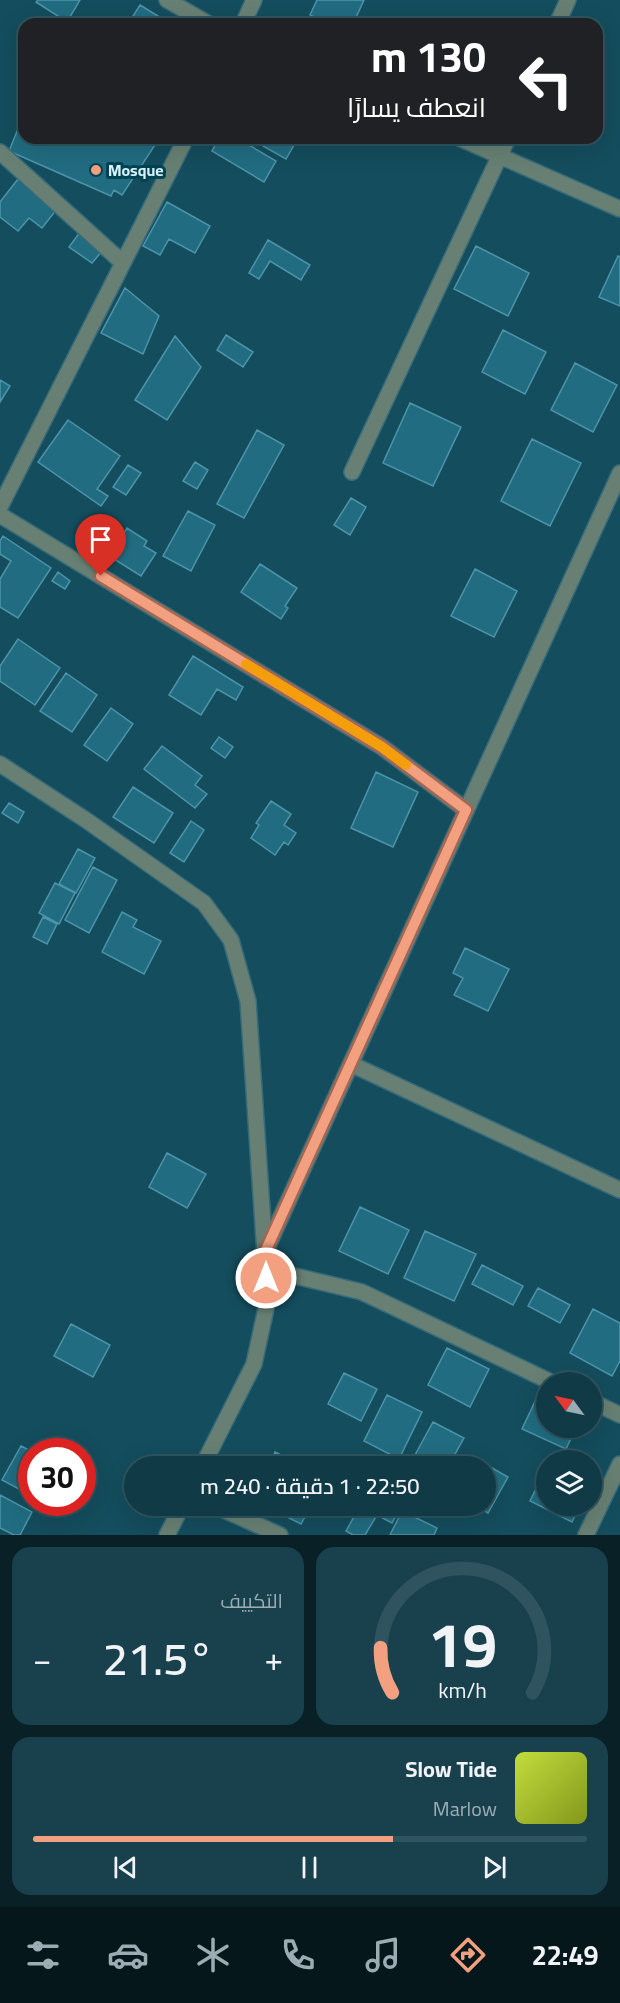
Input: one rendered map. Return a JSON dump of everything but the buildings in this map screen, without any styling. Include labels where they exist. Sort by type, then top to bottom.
[{"type":"street","points":[[167,0],[198,18]]},
{"type":"street","points":[[246,18],[254,0]]},
{"type":"street","points":[[560,18],[568,0]]},
{"type":"street","points":[[0,507],[183,144]]},
{"type":"street","points":[[473,144],[620,209]]},
{"type":"street","points":[[352,472],[505,144]]},
{"type":"street","points":[[0,152],[123,263]]},
{"type":"street","points":[[265,1252],[620,473]]},
{"type":"street","points":[[0,515],[382,747],[466,810]]},
{"type":"street","points":[[0,764],[86,820],[204,903],[231,940],[248,1001],[268,1299],[254,1364],[208,1456]]},
{"type":"street","points":[[351,1064],[620,1190]]},
{"type":"street","points":[[266,1278],[291,1275],[362,1292],[536,1375]]},
{"type":"street","points":[[602,1406],[620,1415]]},
{"type":"street","points":[[586,1535],[620,1464]]},
{"type":"street","points":[[167,1535],[177,1516]]},
{"type":"street","points":[[237,1516],[280,1535]]},
{"type":"slow traffic","points":[[246,664],[382,747],[406,765]]},
{"type":"place","name":"Mosque","points":[[96,170]]},
{"type":"route","points":[[101,576],[382,747],[466,810],[265,1252],[266,1278]]}]
